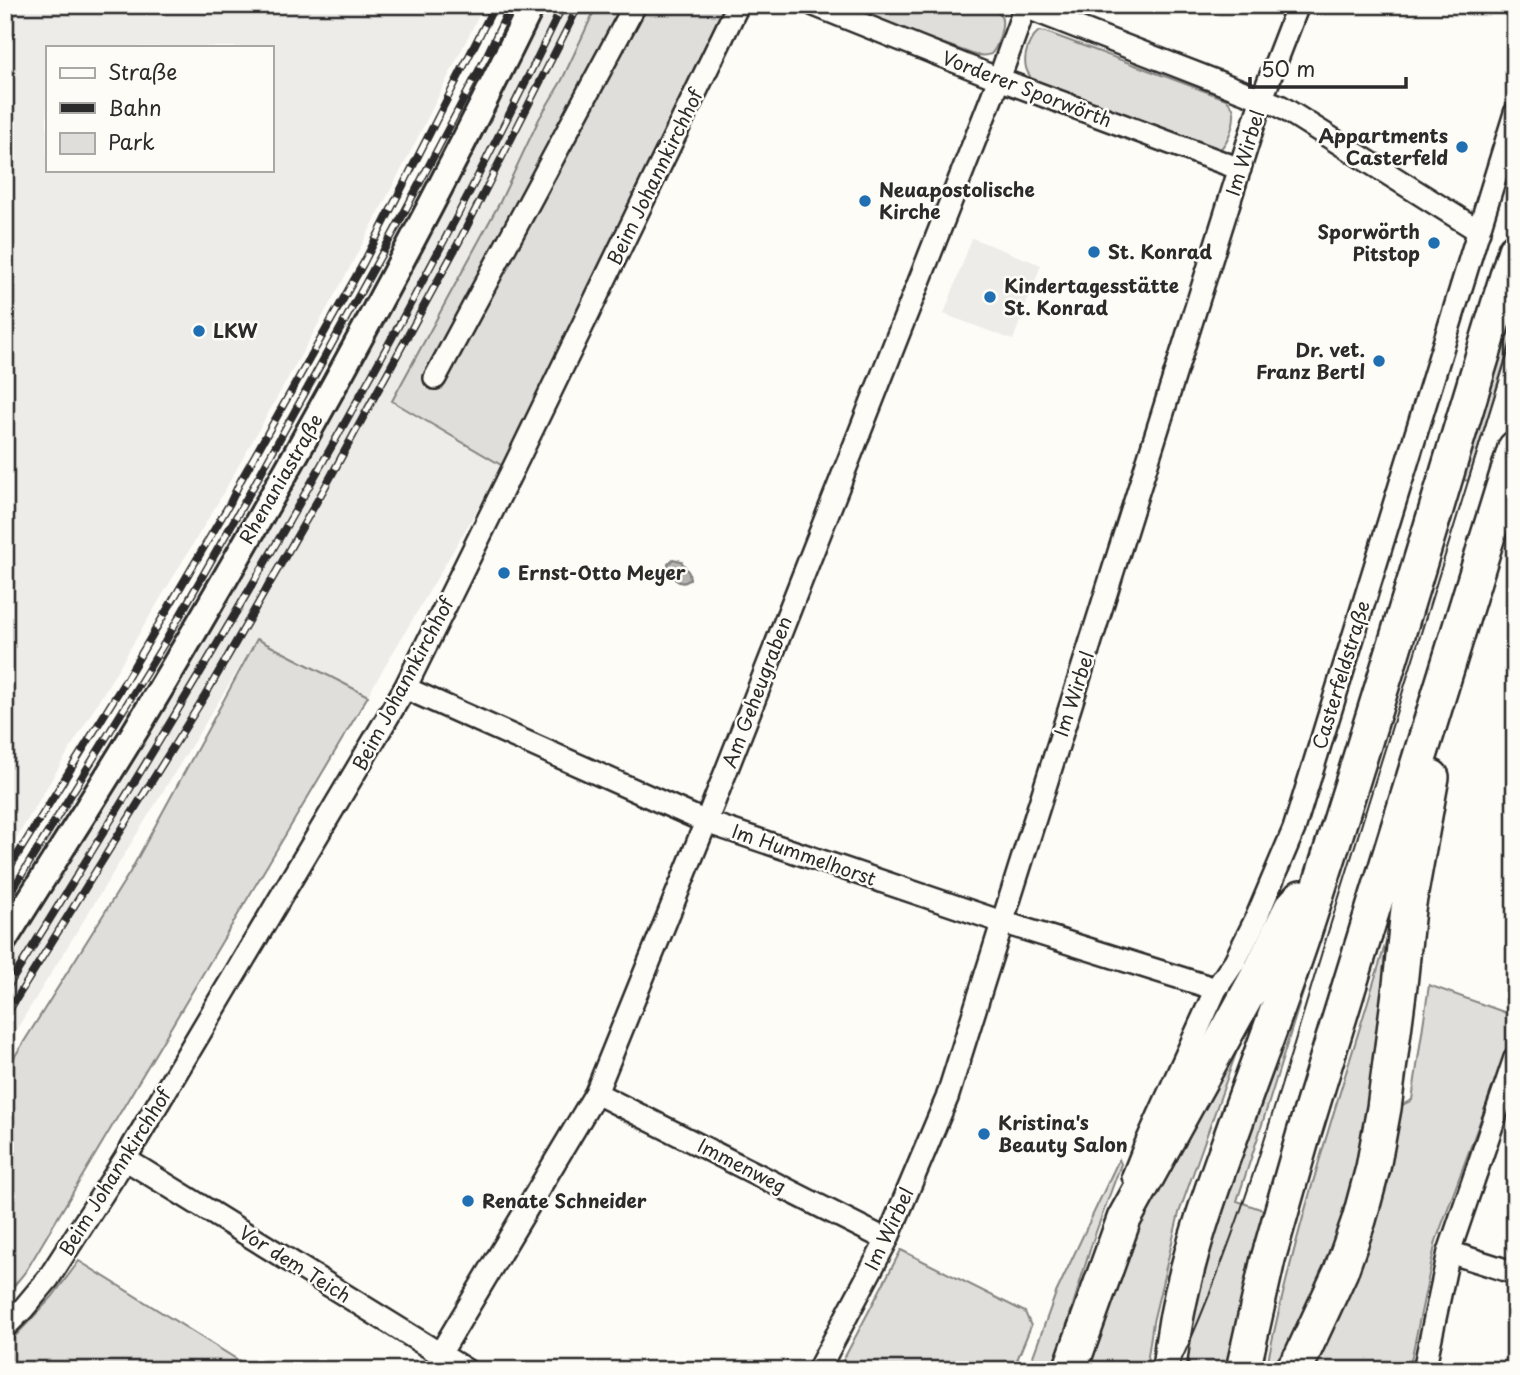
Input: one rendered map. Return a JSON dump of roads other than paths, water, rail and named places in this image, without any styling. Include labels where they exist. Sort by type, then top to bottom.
[{"type":"highway","points":[[1169,1370],[1176,1323],[1209,1198],[1312,910],[1515,250]]},
{"type":"highway","points":[[1243,1370],[1268,1259],[1327,1054],[1515,448]]},
{"type":"highway","points":[[1292,1370],[1301,1357],[1341,1271],[1373,1168],[1384,1108],[1408,909],[1420,835],[1432,776],[1460,673],[1456,637]]},
{"type":"highway","points":[[1070,1370],[1124,1219],[1255,982],[1291,908],[1325,868]]},
{"type":"street","name":"Rhenaniastraße","points":[[5,939],[136,730],[299,449],[442,185],[532,5]]},
{"type":"street","points":[[435,378],[635,5]]},
{"type":"street","name":"Beim Johannkirchhof","points":[[5,1327],[48,1279],[125,1159],[405,688],[738,5]]},
{"type":"street","name":"Vorderer Sporwörth","points":[[814,5],[999,79],[1240,169]]},
{"type":"street","name":"Im Wirbel","points":[[818,1370],[887,1240],[947,1098],[1262,98],[1298,5]]},
{"type":"street","points":[[1023,6],[1052,11],[1280,106],[1479,230]]},
{"type":"street","name":"Am Geheugraben","points":[[440,1354],[596,1093],[706,822],[999,79],[1023,6]]},
{"type":"street","name":"Casterfeldstraße","points":[[1124,1219],[1128,1190],[1144,1148],[1216,989],[1235,961],[1255,921],[1294,828],[1515,113]]},
{"type":"street","name":"Im Hummelhorst","points":[[405,688],[706,822],[1002,922],[1216,989]]},
{"type":"street","points":[[1424,1370],[1449,1252],[1515,1058]]},
{"type":"street","name":"Immenweg","points":[[596,1093],[887,1240]]},
{"type":"street","name":"Vor dem Teich","points":[[125,1159],[466,1370]]},
{"type":"street","points":[[1449,1252],[1515,1273]]},
{"type":"tram line","points":[[1177,1370],[1221,1265],[1259,1157],[1515,330]]},
{"type":"railway","points":[[5,875],[124,683],[230,503],[363,264],[495,5]]},
{"type":"railway","points":[[5,902],[165,642],[253,487],[396,228],[511,5]]},
{"type":"railway","points":[[5,991],[154,750],[298,506],[435,258],[563,5]]},
{"type":"railway","points":[[5,1017],[206,694],[324,489],[460,240],[579,5]]},
{"type":"place","name":"Appartments Casterfeld","points":[[1462,147]]},
{"type":"place","name":"Neuapostolische Kirche","points":[[865,201]]},
{"type":"place","name":"Sporwörth Pitstop","points":[[1434,243]]},
{"type":"place","name":"St. Konrad","points":[[1094,252]]},
{"type":"place","name":"Kindertagesstätte St. Konrad","points":[[990,297]]},
{"type":"place","name":"LKW","points":[[199,331]]},
{"type":"place","name":"Dr. vet. Franz Bertl","points":[[1379,361]]},
{"type":"place","name":"Ernst-Otto Meyer","points":[[504,573]]},
{"type":"place","name":"Kristina's Beauty Salon","points":[[984,1134]]},
{"type":"place","name":"Renate Schneider","points":[[468,1201]]}]
